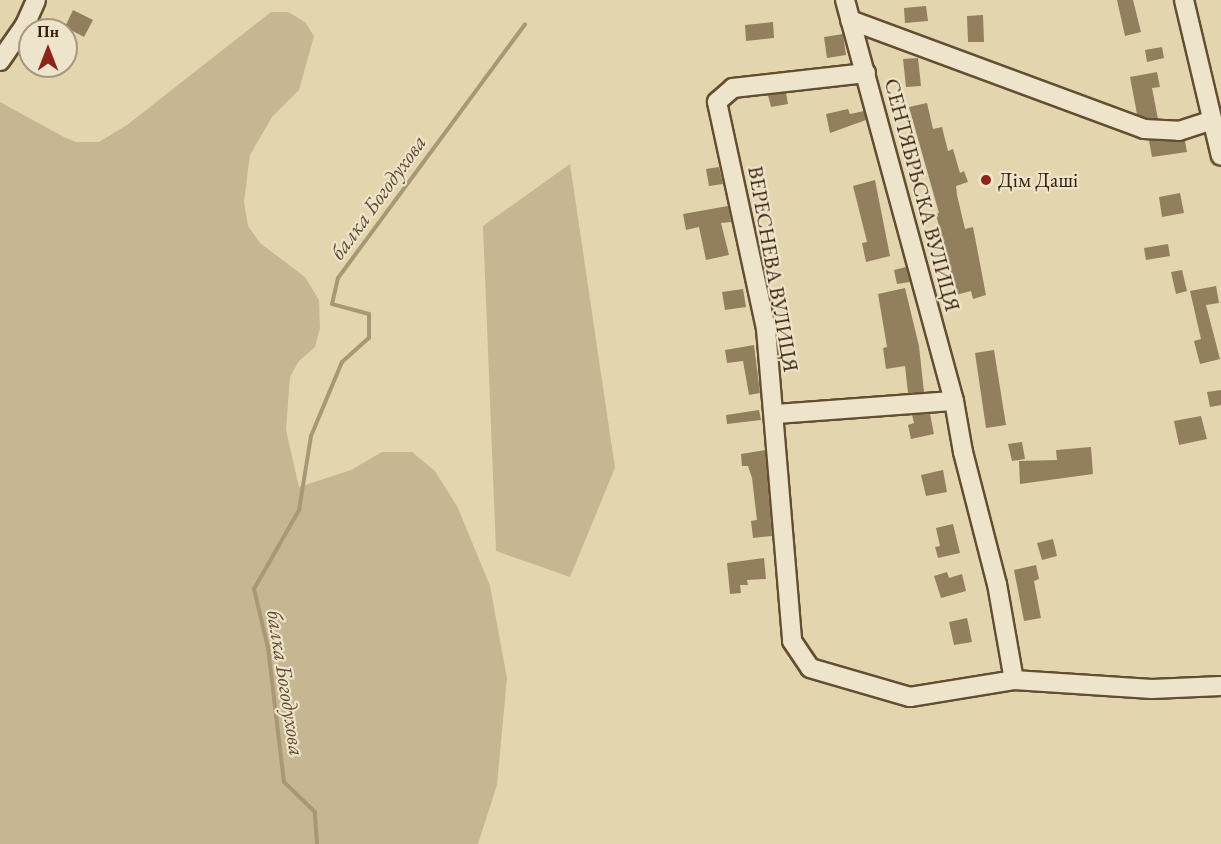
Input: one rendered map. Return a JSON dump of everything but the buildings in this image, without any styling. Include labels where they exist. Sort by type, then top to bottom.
[{"type":"street","points":[[0,61],[25,26],[36,0]]},
{"type":"street","name":"СЕНТЯБРЬСКА ВУЛИЦЯ","points":[[844,0],[866,73],[954,402],[997,584],[1014,680]]},
{"type":"street","points":[[1184,0],[1210,121],[1221,156]]},
{"type":"street","points":[[850,20],[1144,129],[1179,131],[1210,121]]},
{"type":"street","name":"ВЕРЕСНЕВА ВУЛИЦЯ","points":[[866,73],[733,88],[717,102],[766,329],[775,414],[792,641],[810,668],[910,697],[1014,680]]},
{"type":"street","points":[[775,414],[954,402]]},
{"type":"street","points":[[1014,680],[1152,689],[1221,686]]},
{"type":"shaded area","points":[[271,12],[288,12],[305,22],[314,36],[299,90],[272,117],[250,155],[244,202],[248,226],[260,243],[305,277],[319,300],[320,328],[315,347],[299,361],[290,377],[286,430],[299,487],[351,470],[382,452],[412,452],[435,471],[458,508],[490,586],[507,678],[497,785],[478,844],[0,844],[0,102],[76,142],[99,142],[127,125]]},
{"type":"shaded area","points":[[570,164],[615,468],[570,577],[496,551],[483,226]]},
{"type":"waterway","name":"балка Богодухова","points":[[317,844],[315,812],[284,782],[268,648],[254,589],[299,510],[311,436],[342,362],[369,338],[369,314],[332,304],[338,278],[525,24]]},
{"type":"place","name":"Дім Даші","points":[[986,180]]}]
